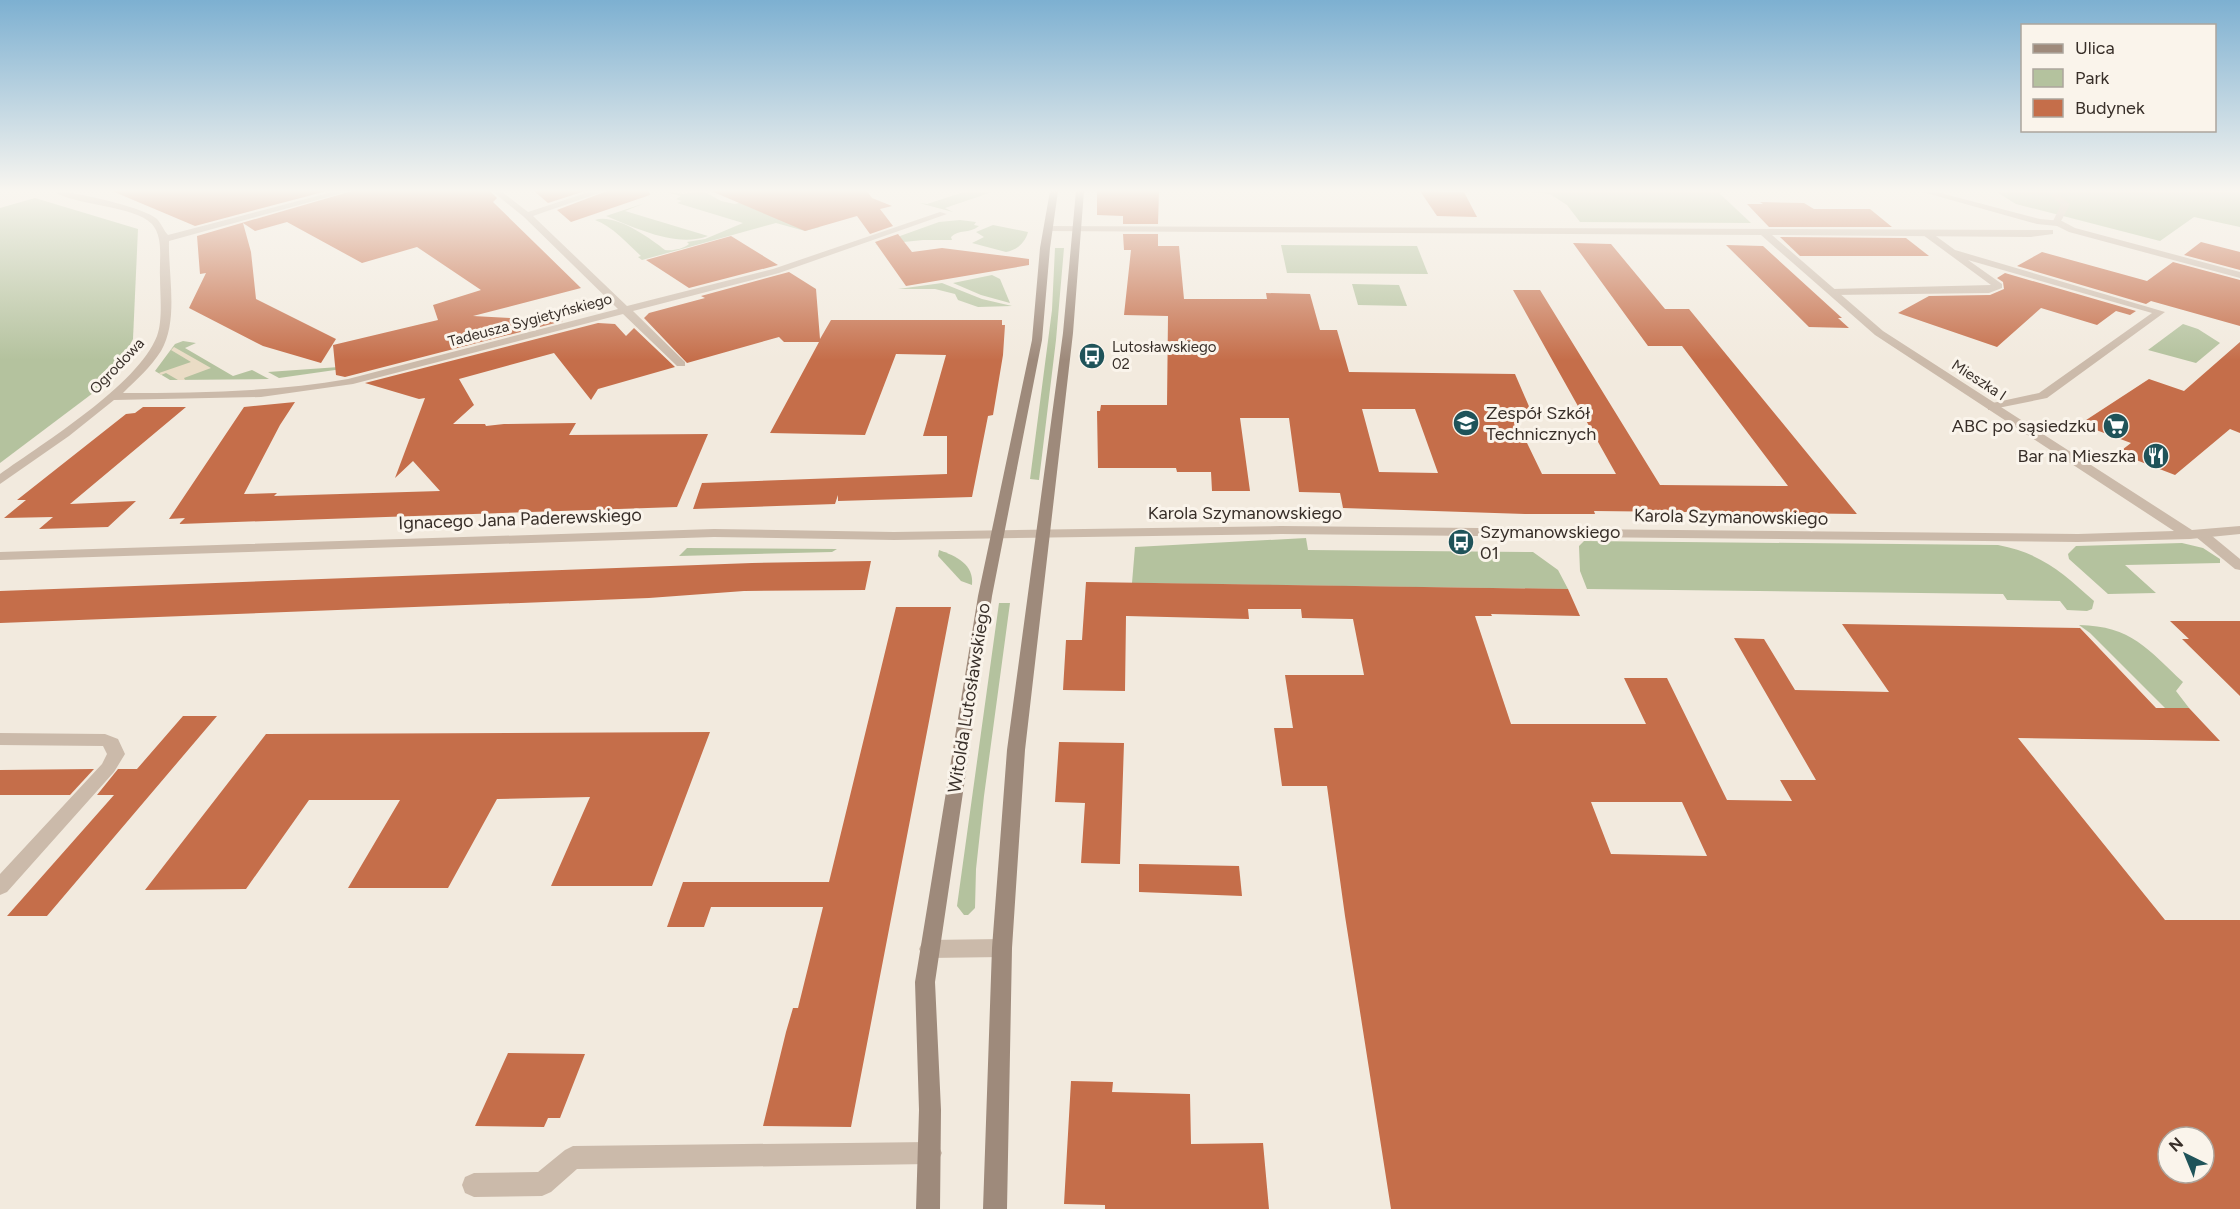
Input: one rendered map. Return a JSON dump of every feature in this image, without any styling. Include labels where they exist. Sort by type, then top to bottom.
[{"type":"main road","name":"Witolda Lutosławskiego","points":[[928,1209],[930,1152],[925,982],[929,949],[996,533],[1012,470],[1037,340],[1046,247]]},
{"type":"main road","points":[[995,1209],[1002,948],[1016,750],[1041,532],[1068,333],[1074,247]]},
{"type":"street","name":"Ogrodowa","points":[[0,480],[113,396],[153,352],[162,338],[164,247]]},
{"type":"street","points":[[560,247],[681,364]]},
{"type":"street","name":"Tadeusza Sygietyńskiego","points":[[113,396],[270,394],[305,390],[367,377],[785,268],[845,247]]},
{"type":"street","name":"Mieszka I","points":[[1781,247],[1879,333],[2196,535],[2240,566]]},
{"type":"street","points":[[1832,292],[1989,290],[1998,286],[1946,247]]},
{"type":"street","points":[[2137,247],[2240,275]]},
{"type":"street","points":[[1949,250],[2160,312],[2043,396],[1992,407]]},
{"type":"street","name":"Karola Szymanowskiego","points":[[1041,532],[1292,530],[2078,538],[2196,535],[2240,530]]},
{"type":"street","name":"Ignacego Jana Paderewskiego","points":[[0,556],[676,534],[894,536],[1041,532]]},
{"type":"street","points":[[0,740],[105,740],[112,742],[116,754],[108,768],[0,887]]},
{"type":"street","points":[[929,949],[1002,948]]},
{"type":"street","points":[[474,1185],[542,1184],[573,1158],[930,1152]]},
{"type":"green space","points":[[0,247],[137,247],[133,339],[122,360],[97,390],[0,463]]},
{"type":"green space","points":[[632,247],[662,247],[665,250],[688,247],[642,260]]},
{"type":"green space","points":[[989,247],[1017,247],[1006,252]]},
{"type":"green space","points":[[1282,247],[1418,247],[1428,274],[1287,273]]},
{"type":"green space","points":[[1055,248],[1064,248],[1056,340],[1039,480],[1030,479],[1052,310]]},
{"type":"green space","points":[[992,275],[1000,279],[1010,303],[981,295],[953,283]]},
{"type":"green space","points":[[942,283],[982,299],[1012,306],[978,307],[958,300],[955,294],[935,289],[898,289]]},
{"type":"green space","points":[[1352,284],[1399,285],[1407,306],[1358,305]]},
{"type":"green space","points":[[2183,324],[2198,329],[2220,343],[2196,363],[2148,350]]},
{"type":"green space","points":[[183,341],[196,343],[185,348],[233,376],[252,370],[269,379],[170,380],[155,371],[175,344]]},
{"type":"green space","points":[[339,367],[342,369],[279,378],[268,372]]},
{"type":"green space","points":[[1306,538],[1308,550],[1533,552],[1558,570],[1568,589],[1132,583],[1135,547]]},
{"type":"green space","points":[[1584,541],[1998,545],[2027,553],[2050,565],[2094,601],[2092,609],[2087,611],[2067,610],[2060,601],[2007,600],[2003,594],[1587,589],[1580,571],[1579,546]]},
{"type":"green space","points":[[2182,543],[2203,548],[2220,559],[2220,563],[2125,565],[2156,593],[2108,594],[2069,559],[2068,554],[2076,546]]},
{"type":"green space","points":[[687,548],[837,549],[832,552],[679,556]]},
{"type":"green space","points":[[939,550],[952,555],[967,566],[972,585],[961,581],[938,556]]},
{"type":"green space","points":[[999,603],[1010,603],[984,796],[976,869],[975,908],[968,915],[964,915],[957,906]]},
{"type":"green space","points":[[2079,625],[2113,630],[2126,635],[2148,650],[2183,682],[2176,691],[2189,708],[2166,709],[2090,633]]},
{"type":"shaded area","points":[[174,347],[211,368],[184,378],[185,380],[178,380],[166,373],[161,375],[159,373],[191,362],[171,350]]},
{"type":"building","points":[[198,247],[250,247],[256,299],[336,339],[321,363],[263,346],[189,308],[206,273],[200,274]]},
{"type":"building","points":[[334,247],[416,247],[362,263]]},
{"type":"building","points":[[418,247],[539,247],[581,288],[473,316],[563,321],[345,377],[336,375],[333,345],[438,320],[433,305],[481,290]]},
{"type":"building","points":[[691,247],[750,247],[778,265],[689,288],[646,260]]},
{"type":"building","points":[[879,247],[908,247],[912,252],[942,248],[1029,259],[1029,265],[906,286]]},
{"type":"building","points":[[1124,247],[1179,247],[1184,299],[1267,299],[1266,293],[1310,294],[1320,330],[1337,330],[1349,372],[1515,374],[1531,411],[1511,410],[1542,474],[1616,474],[1513,290],[1540,290],[1660,485],[1788,486],[1682,346],[1648,346],[1576,247],[1614,247],[1665,309],[1689,309],[1857,514],[1594,511],[1595,514],[1525,514],[1343,508],[1340,493],[1299,492],[1289,418],[1240,418],[1250,491],[1212,491],[1211,472],[1177,472],[1176,468],[1098,468],[1097,411],[1100,411],[1101,405],[1167,405],[1168,316],[1124,315],[1131,250],[1124,250]],"holes":[[[1362,409],[1415,409],[1438,473],[1379,472]]]},
{"type":"building","points":[[1728,247],[1765,247],[1842,318],[1838,318],[1849,328],[1809,327]]},
{"type":"building","points":[[1791,247],[1918,247],[1929,256],[1800,256]]},
{"type":"building","points":[[2194,247],[2222,247],[2240,252],[2240,270],[2184,255]]},
{"type":"building","points":[[2042,252],[2147,281],[2173,262],[2240,280],[2240,326],[2151,301],[2146,304],[2017,266]]},
{"type":"building","points":[[789,272],[816,289],[820,339],[831,320],[1002,320],[1002,325],[1005,325],[1003,355],[993,415],[988,416],[972,497],[838,501],[838,495],[835,504],[693,509],[702,483],[947,474],[947,436],[923,436],[946,355],[896,354],[865,435],[770,433],[819,342],[784,342],[779,337],[687,363],[644,318],[649,313],[705,298],[701,296]]},
{"type":"building","points":[[2005,273],[2136,311],[2130,315],[2116,311],[2097,325],[2041,308],[1997,347],[1898,313],[1929,296],[1990,295],[2004,289],[2003,282],[1997,278]]},
{"type":"building","points":[[598,323],[615,324],[626,336],[634,328],[675,367],[598,389],[591,400],[554,353],[459,379],[474,405],[453,424],[485,424],[486,426],[576,423],[569,435],[708,434],[677,507],[179,524],[185,518],[169,519],[244,407],[295,402],[280,425],[244,494],[277,493],[274,496],[440,491],[413,461],[395,478],[425,398],[419,399],[365,383]]},
{"type":"building","points":[[2240,342],[2240,433],[2230,429],[2175,475],[2118,453],[2131,443],[2080,424],[2149,379],[2184,391]]},
{"type":"building","points":[[143,407],[186,407],[70,504],[136,501],[108,527],[39,529],[53,517],[4,518],[26,500],[17,500],[126,414],[135,413]]},
{"type":"building","points":[[871,561],[865,590],[744,591],[649,598],[0,623],[0,591],[752,563]]},
{"type":"building","points":[[1086,582],[1568,589],[1580,616],[1491,614],[1492,616],[1475,616],[1511,724],[1646,724],[1624,678],[1667,678],[1727,800],[1792,801],[1780,780],[1816,780],[1734,638],[1764,639],[1795,690],[1889,692],[1842,624],[2080,628],[2156,708],[2189,708],[2220,741],[2018,738],[2165,920],[2240,920],[2240,1209],[1391,1209],[1327,786],[1282,786],[1274,728],[1293,728],[1285,675],[1364,675],[1353,619],[1302,618],[1301,609],[1248,609],[1249,619],[1126,616],[1125,691],[1063,690],[1066,640],[1082,640]],"holes":[[[1591,802],[1682,802],[1707,856],[1611,854]]]},
{"type":"building","points":[[896,607],[951,607],[851,1127],[763,1126],[786,1032],[793,1008],[798,1008],[823,907],[711,907],[704,927],[667,927],[683,882],[829,882]]},
{"type":"building","points":[[2170,621],[2240,621],[2240,696],[2182,639],[2189,639]]},
{"type":"building","points":[[183,716],[217,716],[47,916],[7,916],[114,795],[97,795],[118,769],[137,769]]},
{"type":"building","points":[[710,732],[652,886],[551,886],[590,797],[497,799],[448,888],[348,888],[400,800],[309,800],[246,889],[145,890],[266,734]]},
{"type":"building","points":[[1059,742],[1124,743],[1120,864],[1081,863],[1085,803],[1055,802]]},
{"type":"building","points":[[94,769],[70,795],[0,795],[0,770]]},
{"type":"building","points":[[1139,864],[1239,866],[1242,896],[1139,892]]},
{"type":"building","points":[[508,1053],[585,1054],[560,1118],[548,1118],[544,1127],[475,1126]]},
{"type":"building","points":[[1071,1081],[1113,1082],[1112,1092],[1190,1094],[1191,1144],[1263,1143],[1269,1209],[1105,1209],[1105,1205],[1064,1204]]},
{"type":"place","name":"Lutosławskiego 02","points":[[1092,356]]},
{"type":"place","name":"Zespół Szkół Technicznych","points":[[1466,423]]},
{"type":"place","name":"ABC po sąsiedzku","points":[[2116,426]]},
{"type":"place","name":"Bar na Mieszka","points":[[2156,456]]},
{"type":"place","name":"Szymanowskiego 01","points":[[1461,542]]}]
